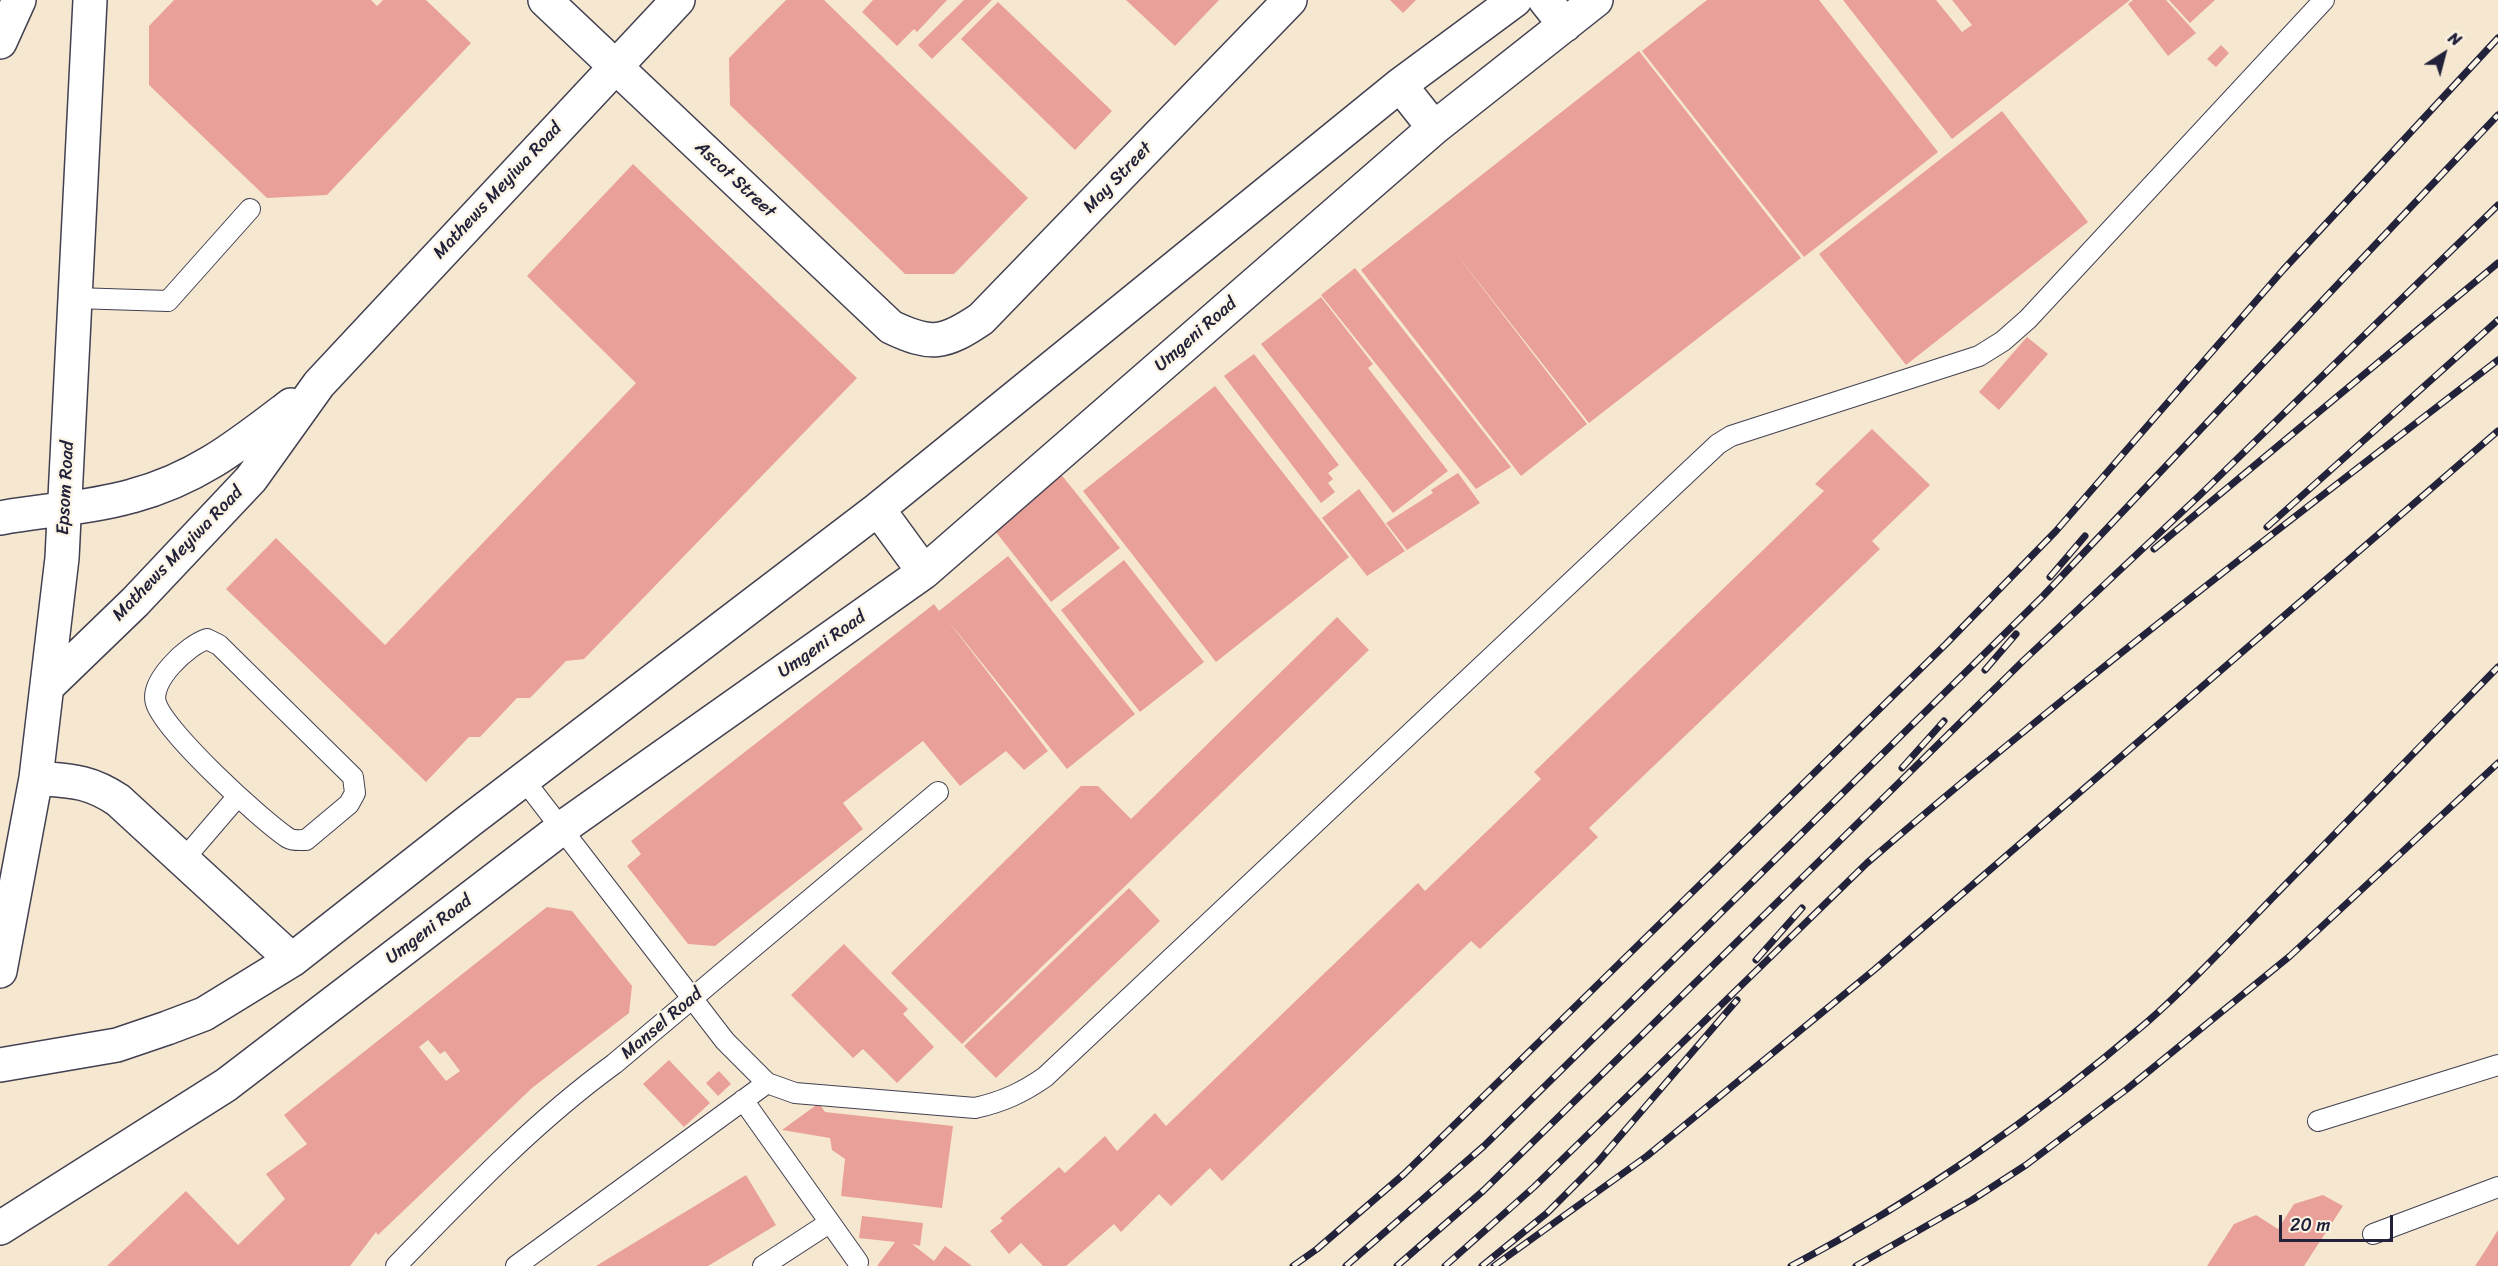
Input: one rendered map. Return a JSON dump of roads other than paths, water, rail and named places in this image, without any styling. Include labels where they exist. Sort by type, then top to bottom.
[{"type":"main road","points":[[0,42],[19,0]]},
{"type":"main road","name":"Epsom Road","points":[[0,971],[36,778],[48,686],[65,508],[90,0]]},
{"type":"main road","name":"Ascot Street","points":[[544,0],[891,327],[916,339],[936,341]]},
{"type":"main road","name":"Mathews Meyiwa Road","points":[[48,686],[135,602],[251,479],[319,384],[678,0]]},
{"type":"main road","name":"May Street","points":[[936,341],[962,332],[981,320],[1290,0]]},
{"type":"main road","points":[[0,1065],[117,1045],[167,1028],[204,1014],[292,960],[878,509],[1400,85],[1515,0]]},
{"type":"main road","points":[[1545,0],[1565,25]]},
{"type":"main road","name":"Umgeni Road","points":[[0,1228],[226,1085],[562,828],[924,572],[1434,128],[1596,0]]},
{"type":"main road","points":[[1400,85],[1434,128]]},
{"type":"main road","name":"Mathews Meyiwa Road","points":[[0,518],[134,496],[178,480],[222,457],[319,384]]},
{"type":"main road","points":[[878,509],[924,572]]},
{"type":"main road","points":[[36,778],[84,782],[102,789],[118,800],[292,960]]},
{"type":"lane","points":[[524,780],[691,999],[725,1041],[767,1083],[795,1093],[975,1108],[999,1103],[1038,1083],[1718,444],[1731,436],[1979,356],[2003,341],[2028,319],[2324,0]]},
{"type":"lane","points":[[75,298],[168,301],[250,209]]},
{"type":"lane","points":[[207,639],[219,645],[353,777],[356,793],[348,804],[306,840],[291,840],[238,796],[165,721],[156,702],[156,689],[165,672],[196,643],[207,639]]},
{"type":"lane","name":"Mansel Road","points":[[396,1266],[488,1171],[568,1098],[614,1064],[938,792]]},
{"type":"lane","points":[[184,859],[238,796]]},
{"type":"lane","points":[[2319,1121],[2498,1065]]},
{"type":"lane","points":[[516,1266],[767,1083]]},
{"type":"lane","points":[[743,1100],[858,1262]]},
{"type":"lane","points":[[2373,1234],[2498,1187]]},
{"type":"lane","points":[[764,1266],[829,1223]]},
{"type":"railway","points":[[1293,1266],[1317,1249],[1404,1174],[1946,644],[2056,531],[2283,270],[2498,38]]},
{"type":"railway","points":[[1346,1266],[1484,1146],[2043,596],[2498,115]]},
{"type":"railway","points":[[1397,1266],[1483,1191],[2023,661],[2200,495],[2498,205]]},
{"type":"railway","points":[[2154,549],[2498,263]]},
{"type":"railway","points":[[2267,527],[2498,320]]},
{"type":"railway","points":[[1445,1266],[1534,1187],[1867,863],[2100,670],[2498,360]]},
{"type":"railway","points":[[1494,1266],[1647,1156],[1874,970],[2498,431]]},
{"type":"railway","points":[[2050,577],[2085,536]]},
{"type":"railway","points":[[1985,670],[2016,634]]},
{"type":"railway","points":[[1791,1266],[1885,1213],[1975,1155],[2062,1091],[2146,1023],[2216,957],[2498,667]]},
{"type":"railway","points":[[1902,768],[1944,721]]},
{"type":"railway","points":[[1856,1266],[1972,1200],[2026,1165],[2127,1089],[2290,956],[2498,763]]},
{"type":"railway","points":[[1756,960],[1802,908]]},
{"type":"railway","points":[[1482,1266],[1547,1213],[1597,1163],[1737,1000]]}]
